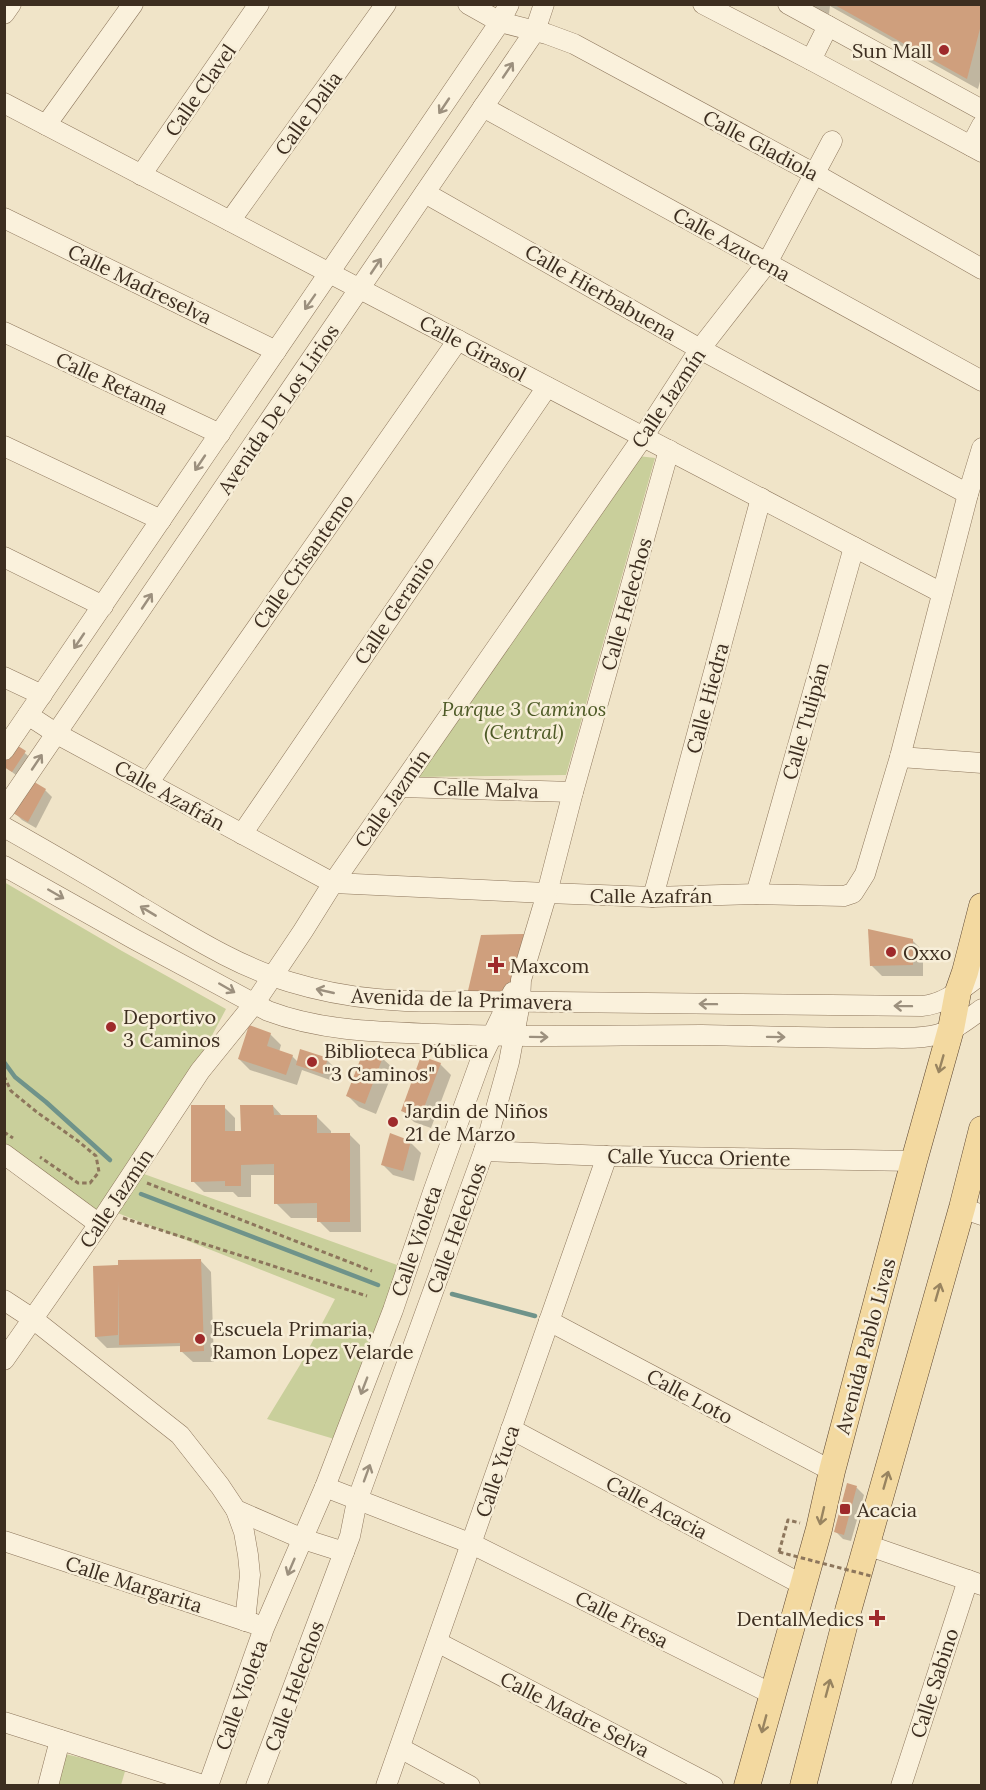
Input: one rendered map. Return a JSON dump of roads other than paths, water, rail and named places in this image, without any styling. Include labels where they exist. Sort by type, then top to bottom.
[{"type":"main road","name":"Avenida Pablo Livas","points":[[747,1785],[819,1529],[832,1471],[951,1029],[958,992],[981,906]]},
{"type":"main road","points":[[803,1785],[867,1545],[972,1212],[981,1129]]},
{"type":"street","points":[[4,14],[11,4]]},
{"type":"street","points":[[46,125],[133,4]]},
{"type":"street","name":"Calle Clavel","points":[[141,175],[259,4]]},
{"type":"street","name":"Calle Dalia","points":[[230,221],[386,4]]},
{"type":"street","name":"Calle Gladiola","points":[[468,4],[500,22],[574,44],[815,174],[981,269]]},
{"type":"street","name":"Avenida De Los Lirios","points":[[4,750],[500,22],[509,4]]},
{"type":"street","name":"Avenida De Los Lirios","points":[[4,810],[535,31],[544,4]]},
{"type":"street","points":[[704,4],[976,149],[981,125]]},
{"type":"street","points":[[788,4],[981,110]]},
{"type":"street","points":[[811,60],[828,26]]},
{"type":"street","name":"Calle Girasol","points":[[4,103],[942,593]]},
{"type":"street","name":"Calle Azucena","points":[[483,107],[981,381]]},
{"type":"street","name":"Calle Jazmín","points":[[4,1360],[103,1218],[200,1071],[254,1004],[333,883],[643,437],[700,349],[767,263],[832,141]]},
{"type":"street","name":"Calle Hierbabuena","points":[[425,193],[700,349],[968,494]]},
{"type":"street","name":"Calle Madreselva","points":[[4,218],[276,351]]},
{"type":"street","name":"Calle Retama","points":[[4,332],[220,434]]},
{"type":"street","name":"Calle Crisantemo","points":[[149,782],[458,340]]},
{"type":"street","name":"Calle Geranio","points":[[242,834],[547,387]]},
{"type":"street","points":[[4,446],[161,520]]},
{"type":"street","name":"Calle Azafrán","points":[[28,716],[57,734],[333,883],[653,897],[756,894],[835,896],[853,893],[865,874],[900,757],[981,448]]},
{"type":"street","name":"Calle Helechos","points":[[256,1785],[350,1536],[357,1501],[484,1151],[509,1062],[514,1036],[514,1003],[547,893],[669,450]]},
{"type":"street","name":"Calle Hiedra","points":[[653,897],[761,498]]},
{"type":"street","name":"Calle Tulipán","points":[[756,894],[854,547]]},
{"type":"street","points":[[4,557],[103,606]]},
{"type":"street","points":[[4,677],[42,695]]},
{"type":"street","points":[[900,757],[981,763]]},
{"type":"street","name":"Calle Malva","points":[[400,787],[573,792]]},
{"type":"street","name":"Avenida de la Primavera","points":[[4,827],[221,953],[272,976],[323,991],[381,1001],[922,1006],[934,1005],[958,992],[981,974]]},
{"type":"street","name":"Avenida de la Primavera","points":[[4,866],[254,1004],[291,1020],[347,1030],[490,1036],[701,1035],[840,1038],[931,1036],[965,1022],[981,1009]]},
{"type":"street","name":"Calle Violeta","points":[[207,1785],[264,1628],[325,1487],[397,1299],[490,1036],[514,1003]]},
{"type":"street","points":[[9,1146],[103,1218]]},
{"type":"street","name":"Calle Yucca Oriente","points":[[484,1151],[607,1156],[914,1161]]},
{"type":"street","name":"Calle Yuca","points":[[386,1785],[607,1156]]},
{"type":"street","name":"Calle Violeta","points":[[4,1300],[33,1319],[180,1436],[236,1510],[244,1532],[250,1575],[245,1621]]},
{"type":"street","name":"Calle Loto","points":[[549,1321],[832,1471]]},
{"type":"street","name":"Calle Acacia","points":[[511,1429],[802,1585]]},
{"type":"street","name":"Calle Fresa","points":[[325,1487],[472,1544],[772,1694]]},
{"type":"street","name":"Calle Violeta","points":[[236,1510],[303,1539],[344,1552]]},
{"type":"street","name":"Calle Margarita","points":[[4,1541],[264,1628]]},
{"type":"street","points":[[867,1545],[974,1582]]},
{"type":"street","name":"Calle Sabino","points":[[901,1785],[974,1582]]},
{"type":"street","name":"Calle Madre Selva","points":[[437,1642],[713,1785]]},
{"type":"street","points":[[4,1722],[207,1785]]},
{"type":"street","points":[[48,1785],[60,1740]]},
{"type":"street","points":[[400,1748],[470,1785]]},
{"type":"waterway","points":[[4,1062],[15,1077],[110,1160]]},
{"type":"waterway","points":[[141,1194],[378,1285]]},
{"type":"waterway","points":[[452,1294],[535,1316]]},
{"type":"place","name":"Sun Mall","points":[[944,50]]},
{"type":"place","name":"Oxxo","points":[[891,952]]},
{"type":"place","name":"Maxcom","points":[[496,965]]},
{"type":"place","name":"Deportivo 3 Caminos","points":[[111,1027]]},
{"type":"place","name":"Biblioteca Pública \"3 Caminos\"","points":[[312,1062]]},
{"type":"place","name":"Jardin de Niños 21 de Marzo","points":[[393,1122]]},
{"type":"place","name":"Escuela Primaria, Ramon Lopez Velarde","points":[[200,1339]]},
{"type":"place","name":"Acacia","points":[[845,1509]]},
{"type":"place","name":"DentalMedics","points":[[877,1618]]},
{"type":"park label","name":"Parque 3 Caminos (Central)","points":[[524,720]]}]
